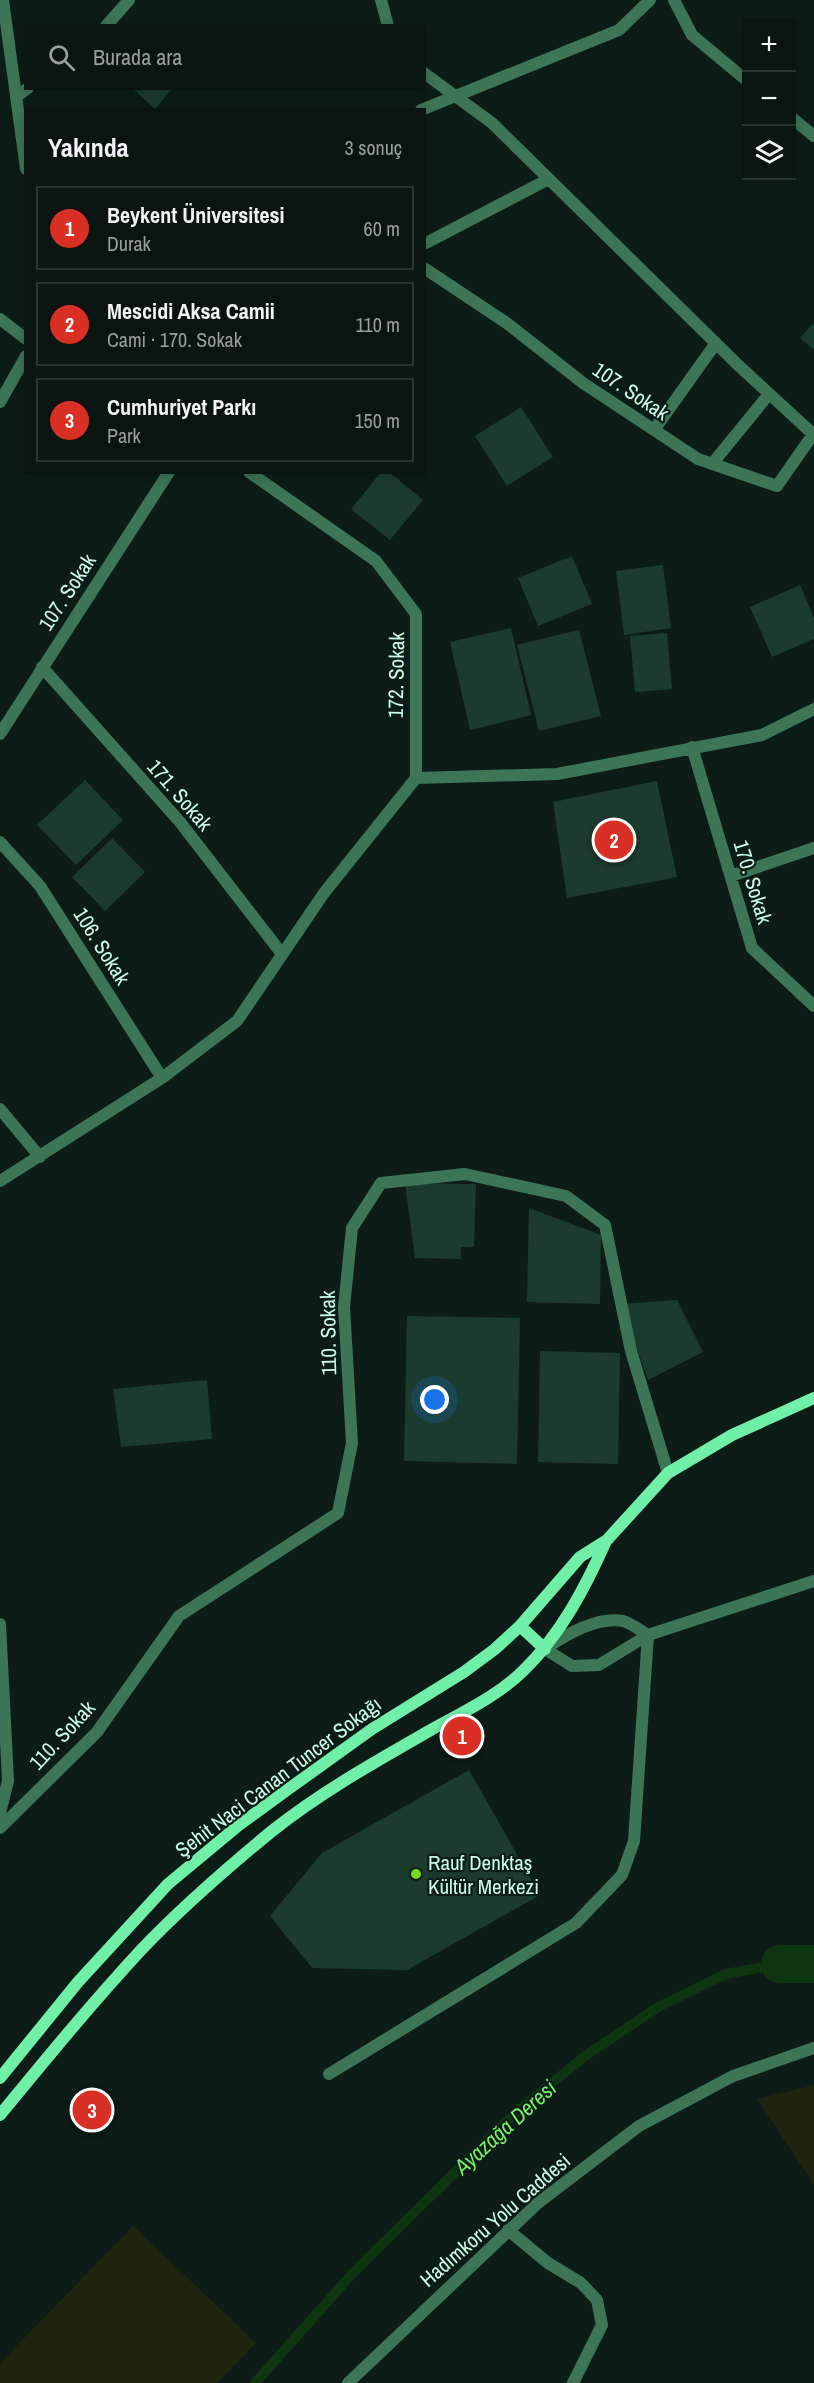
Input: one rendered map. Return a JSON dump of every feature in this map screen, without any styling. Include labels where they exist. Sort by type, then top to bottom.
[{"type":"street","points":[[3,0],[24,156]]},
{"type":"street","points":[[108,24],[129,0]]},
{"type":"street","points":[[381,0],[387,24]]},
{"type":"street","points":[[426,108],[619,30],[650,0]]},
{"type":"street","points":[[674,0],[692,34],[742,76]]},
{"type":"street","points":[[426,74],[492,123],[716,343],[814,434]]},
{"type":"street","points":[[16,98],[26,90]]},
{"type":"street","points":[[796,121],[814,136]]},
{"type":"street","points":[[426,243],[549,179]]},
{"type":"street","name":"107. Sokak","points":[[426,269],[508,324],[583,383],[698,459],[777,486],[814,434]]},
{"type":"street","points":[[0,320],[24,338]]},
{"type":"street","points":[[654,430],[716,343]]},
{"type":"street","points":[[0,402],[24,360]]},
{"type":"street","points":[[712,464],[769,394]]},
{"type":"street","name":"107. Sokak","points":[[0,734],[168,474]]},
{"type":"street","name":"172. Sokak","points":[[252,474],[376,561],[416,614],[416,778]]},
{"type":"street","name":"171. Sokak","points":[[42,667],[180,822],[282,954]]},
{"type":"street","points":[[0,1181],[162,1078],[237,1020],[324,894],[416,778],[557,774],[762,735],[814,709]]},
{"type":"street","name":"170. Sokak","points":[[692,747],[752,948],[814,1006]]},
{"type":"street","name":"106. Sokak","points":[[0,842],[40,886],[162,1078]]},
{"type":"street","points":[[731,876],[814,848]]},
{"type":"street","points":[[0,1109],[40,1157]]},
{"type":"street","name":"110. Sokak","points":[[0,1828],[97,1732],[178,1616],[338,1513],[352,1443],[344,1307],[352,1228],[381,1183],[465,1174],[566,1196],[605,1225],[631,1351],[668,1473]]},
{"type":"street","name":"Şehit Naci Canan Tuncer Sokağı","points":[[0,2078],[78,1982],[168,1884],[255,1814],[372,1729],[465,1672],[495,1649],[520,1626],[580,1557],[607,1540],[668,1473],[732,1435],[814,1398]]},
{"type":"street","name":"Şehit Naci Canan Tuncer Sokağı","points":[[0,2115],[111,1984],[207,1885],[275,1829],[350,1776],[497,1691],[522,1672],[545,1648],[579,1598],[607,1540]]},
{"type":"street","points":[[520,1626],[545,1648],[572,1666],[599,1665],[648,1635],[814,1581]]},
{"type":"street","points":[[545,1648],[572,1630],[597,1624],[623,1621],[648,1635]]},
{"type":"street","points":[[0,1624],[8,1781],[0,1813]]},
{"type":"street","points":[[329,2074],[576,1923],[622,1875],[634,1841],[648,1635]]},
{"type":"street","name":"Hadımkoru Yolu Caddesi","points":[[348,2383],[538,2203],[639,2126],[733,2076],[814,2048]]},
{"type":"street","points":[[508,2230],[548,2263],[581,2283],[597,2300],[602,2325],[573,2383]]},
{"type":"green space","points":[[814,2085],[814,2185],[757,2099]]},
{"type":"green space","points":[[133,2226],[256,2343],[217,2383],[0,2383],[0,2363]]},
{"type":"building","points":[[134,90],[171,90],[154,108]]},
{"type":"building","points":[[814,323],[814,350],[800,338]]},
{"type":"building","points":[[521,407],[553,457],[507,486],[475,436]]},
{"type":"building","points":[[379,474],[391,474],[423,500],[390,540],[351,509]]},
{"type":"building","points":[[572,556],[592,604],[538,626],[518,578]]},
{"type":"building","points":[[663,565],[671,628],[624,635],[616,571]]},
{"type":"building","points":[[800,585],[814,618],[814,639],[772,657],[750,607]]},
{"type":"building","points":[[511,628],[531,715],[470,730],[450,642]]},
{"type":"building","points":[[579,630],[601,716],[539,731],[517,645]]},
{"type":"building","points":[[667,633],[672,689],[635,692],[630,636]]},
{"type":"building","points":[[85,780],[123,820],[76,865],[37,825]]},
{"type":"building","points":[[657,781],[677,877],[567,898],[553,802]]},
{"type":"building","points":[[112,838],[145,872],[105,911],[72,877]]},
{"type":"building","points":[[405,1183],[476,1184],[474,1247],[461,1247],[461,1259],[415,1258]]},
{"type":"building","points":[[529,1208],[601,1235],[600,1304],[527,1302]]},
{"type":"building","points":[[677,1300],[703,1352],[648,1380],[621,1304]]},
{"type":"building","points":[[407,1316],[520,1318],[517,1464],[404,1461]]},
{"type":"building","points":[[540,1351],[620,1353],[618,1464],[538,1462]]},
{"type":"building","points":[[207,1380],[212,1439],[121,1447],[113,1389]]},
{"type":"building","name":"Rauf Denktaş Kültür Merkezi","points":[[469,1770],[540,1895],[407,1970],[312,1968],[270,1916],[322,1853]]},
{"type":"waterway","name":"Ayazağa Deresi","points":[[255,2383],[353,2273],[513,2115],[585,2056],[658,2007],[726,1974],[780,1964]]},
{"type":"waterway","name":"Ayazağa Deresi","points":[[780,1964],[814,1964]]},
{"type":"place","name":"Mescidi Aksa Camii","points":[[614,840]]},
{"type":"place","name":"Beykent Üniversitesi","points":[[462,1736]]},
{"type":"place","name":"Rauf Denktaş Kültür Merkezi","points":[[416,1874]]},
{"type":"place","name":"Cumhuriyet Parkı","points":[[92,2110]]}]
